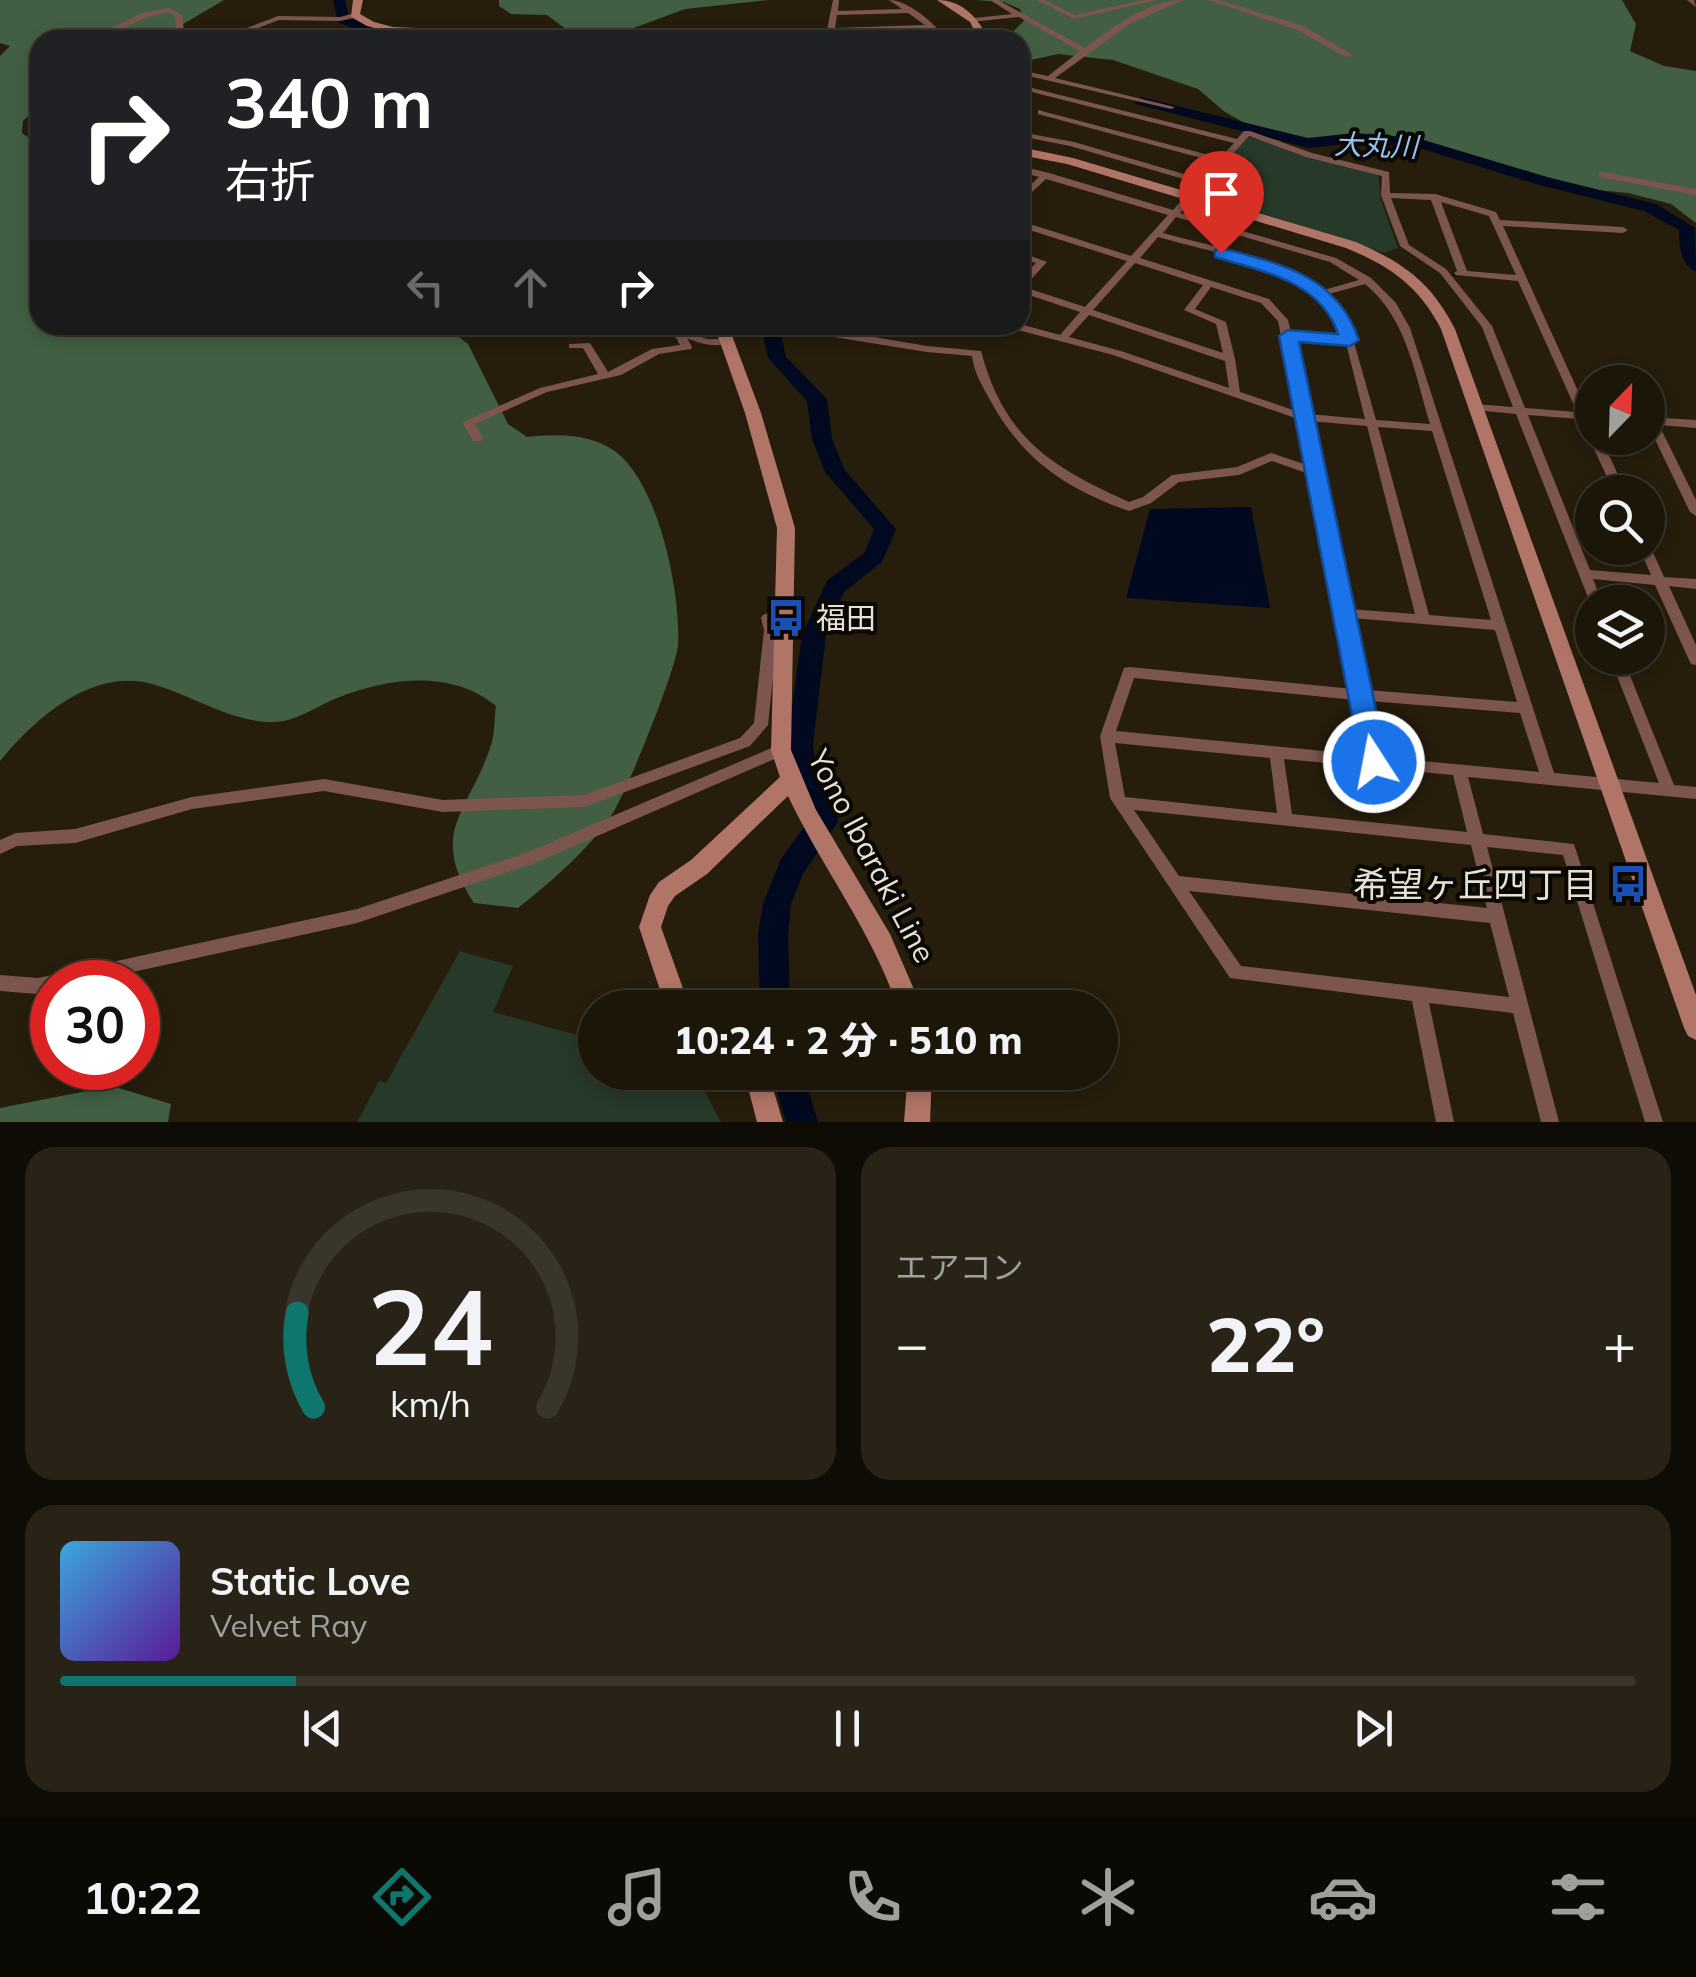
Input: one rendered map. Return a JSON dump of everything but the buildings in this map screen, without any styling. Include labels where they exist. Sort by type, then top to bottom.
[{"type":"street","points":[[355,15],[358,0]]},
{"type":"street","points":[[831,30],[836,0]]},
{"type":"street","points":[[892,0],[933,30]]},
{"type":"street","points":[[942,0],[974,20],[979,30]]},
{"type":"street","points":[[993,0],[1084,50]]},
{"type":"street","points":[[1040,0],[1074,17],[1154,0]]},
{"type":"street","points":[[1050,77],[1084,50],[1162,5],[1181,0]]},
{"type":"street","points":[[1212,0],[1300,28],[1349,56]]},
{"type":"street","points":[[1690,0],[1696,5]]},
{"type":"street","points":[[113,30],[144,15],[168,10],[178,15],[180,30]]},
{"type":"street","points":[[834,12],[910,11]]},
{"type":"street","points":[[246,30],[278,18],[340,19],[355,15],[386,30]]},
{"type":"street","points":[[974,20],[1018,15]]},
{"type":"street","points":[[894,30],[932,27]]},
{"type":"street","points":[[1030,74],[1172,108]]},
{"type":"street","points":[[1030,89],[1240,142]]},
{"type":"street","points":[[1033,136],[1048,92]]},
{"type":"street","points":[[1041,112],[1222,161]]},
{"type":"street","points":[[1063,338],[1247,134],[1386,174],[1385,194],[1404,246],[1442,271],[1488,326],[1589,585]]},
{"type":"street","points":[[1030,136],[1197,189],[1377,256],[1402,270],[1434,302],[1696,1028]]},
{"type":"street","points":[[1030,153],[1197,189]]},
{"type":"street","points":[[1030,172],[1333,260],[1368,280],[1390,300],[1399,314],[1437,428],[1548,778]]},
{"type":"street","points":[[1602,175],[1696,192]]},
{"type":"street","points":[[1030,189],[1046,176]]},
{"type":"street","points":[[1385,194],[1435,198],[1492,214],[1575,387]]},
{"type":"street","points":[[1435,198],[1463,273]]},
{"type":"street","points":[[1497,222],[1623,230]]},
{"type":"street","points":[[1030,227],[1265,300],[1279,312],[1288,336],[1374,762]]},
{"type":"street","points":[[1157,234],[1284,272],[1323,293],[1342,316],[1423,619]]},
{"type":"street","points":[[1030,258],[1042,262],[1030,276]]},
{"type":"street","points":[[1442,271],[1522,278]]},
{"type":"street","points":[[1323,293],[1368,280]]},
{"type":"street","points":[[1208,284],[1189,310],[1221,322],[1236,394]]},
{"type":"street","points":[[1030,291],[1230,359]]},
{"type":"street","points":[[1030,330],[1303,418],[1437,428]]},
{"type":"street","points":[[477,438],[469,423],[490,410],[544,390],[616,373],[656,351],[686,348],[679,335]]},
{"type":"street","points":[[687,335],[705,342],[720,335]]},
{"type":"street","name":"Yono Ibaraki Line","points":[[725,335],[753,412],[786,528],[781,750],[789,782],[884,942],[903,990]]},
{"type":"street","points":[[853,335],[898,345],[977,353],[978,375],[1008,430],[1059,476],[1129,506],[1147,500],[1176,478],[1239,472],[1271,457],[1315,472]]},
{"type":"street","points":[[1288,336],[1350,340]]},
{"type":"street","points":[[573,346],[586,345],[604,376]]},
{"type":"street","points":[[1475,408],[1575,415]]},
{"type":"street","points":[[1665,422],[1696,424]]},
{"type":"street","points":[[1665,452],[1696,512]]},
{"type":"street","points":[[1653,565],[1696,660]]},
{"type":"street","points":[[1584,574],[1696,584]]},
{"type":"street","points":[[1344,613],[1500,626]]},
{"type":"street","points":[[0,846],[16,840],[75,836],[192,803],[324,785],[443,806],[584,801],[744,742],[761,725],[771,630],[768,618]]},
{"type":"street","points":[[1520,1006],[1236,973],[1117,798],[1107,736],[1129,672],[1526,708]]},
{"type":"street","points":[[1624,675],[1669,790]]},
{"type":"street","points":[[1107,736],[1696,793]]},
{"type":"street","points":[[157,960],[356,916],[530,858],[781,750]]},
{"type":"street","points":[[1276,752],[1285,820]]},
{"type":"street","points":[[1459,770],[1550,1122]]},
{"type":"street","points":[[672,990],[650,927],[658,902],[667,889],[700,866],[789,782]]},
{"type":"street","points":[[1122,803],[1569,849],[1654,1122]]},
{"type":"street","points":[[1176,882],[1497,916]]},
{"type":"street","points":[[0,983],[30,985]]},
{"type":"street","points":[[1418,994],[1445,1122]]},
{"type":"street","points":[[761,1090],[770,1122]]},
{"type":"street","points":[[917,1122],[919,1090]]},
{"type":"green space","points":[[0,0],[224,0],[173,30],[30,30],[30,114],[23,121],[22,133],[30,138],[30,335],[456,335],[468,344],[508,424],[527,437],[573,436],[606,446],[631,468],[644,489],[664,541],[676,598],[678,645],[669,679],[628,784],[611,816],[568,865],[518,908],[474,903],[454,857],[457,822],[491,745],[496,706],[459,686],[419,681],[377,686],[337,698],[297,717],[272,722],[240,717],[148,683],[105,684],[65,701],[29,730],[0,761],[0,56],[10,46],[0,43]]},
{"type":"green space","points":[[499,0],[768,0],[685,9],[628,30],[567,30],[547,15],[511,14],[499,6]]},
{"type":"green space","points":[[974,0],[1622,0],[1636,24],[1630,51],[1664,66],[1696,71],[1696,223],[1671,204],[1628,193],[1586,189],[1427,148],[1386,142],[1277,141],[1225,112],[1198,89],[1113,60],[1058,54],[1030,61],[1030,30],[1015,30],[1024,21],[1020,9],[1004,2]]},
{"type":"green space","points":[[1248,137],[1378,174],[1381,200],[1398,248],[1384,253],[1199,193]]},
{"type":"green space","points":[[460,951],[513,966],[493,1012],[578,1035],[578,1090],[704,1090],[721,1122],[357,1122],[379,1081],[386,1083]]},
{"type":"green space","points":[[92,1090],[125,1090],[171,1104],[168,1122],[0,1122],[0,1108]]},
{"type":"water","points":[[1251,507],[1270,608],[1126,598],[1150,509]]},
{"type":"waterway","points":[[339,0],[343,19],[369,30]]},
{"type":"waterway","name":"大丸川","points":[[1141,101],[1308,143],[1355,138],[1417,143],[1542,181],[1650,207],[1687,228],[1687,244],[1696,266]]},
{"type":"waterway","points":[[770,335],[777,358],[817,399],[829,462],[885,529],[874,556],[835,587],[814,635],[800,744],[803,765],[823,803],[824,822],[791,868],[777,904],[773,935],[775,990]]},
{"type":"waterway","points":[[792,1090],[802,1122]]},
{"type":"place","name":"福田","points":[[786,618]]},
{"type":"place","name":"希望ヶ丘四丁目","points":[[1628,884]]},
{"type":"route","points":[[1221,253],[1284,272],[1323,293],[1342,316],[1350,340],[1288,336],[1374,762]]}]
